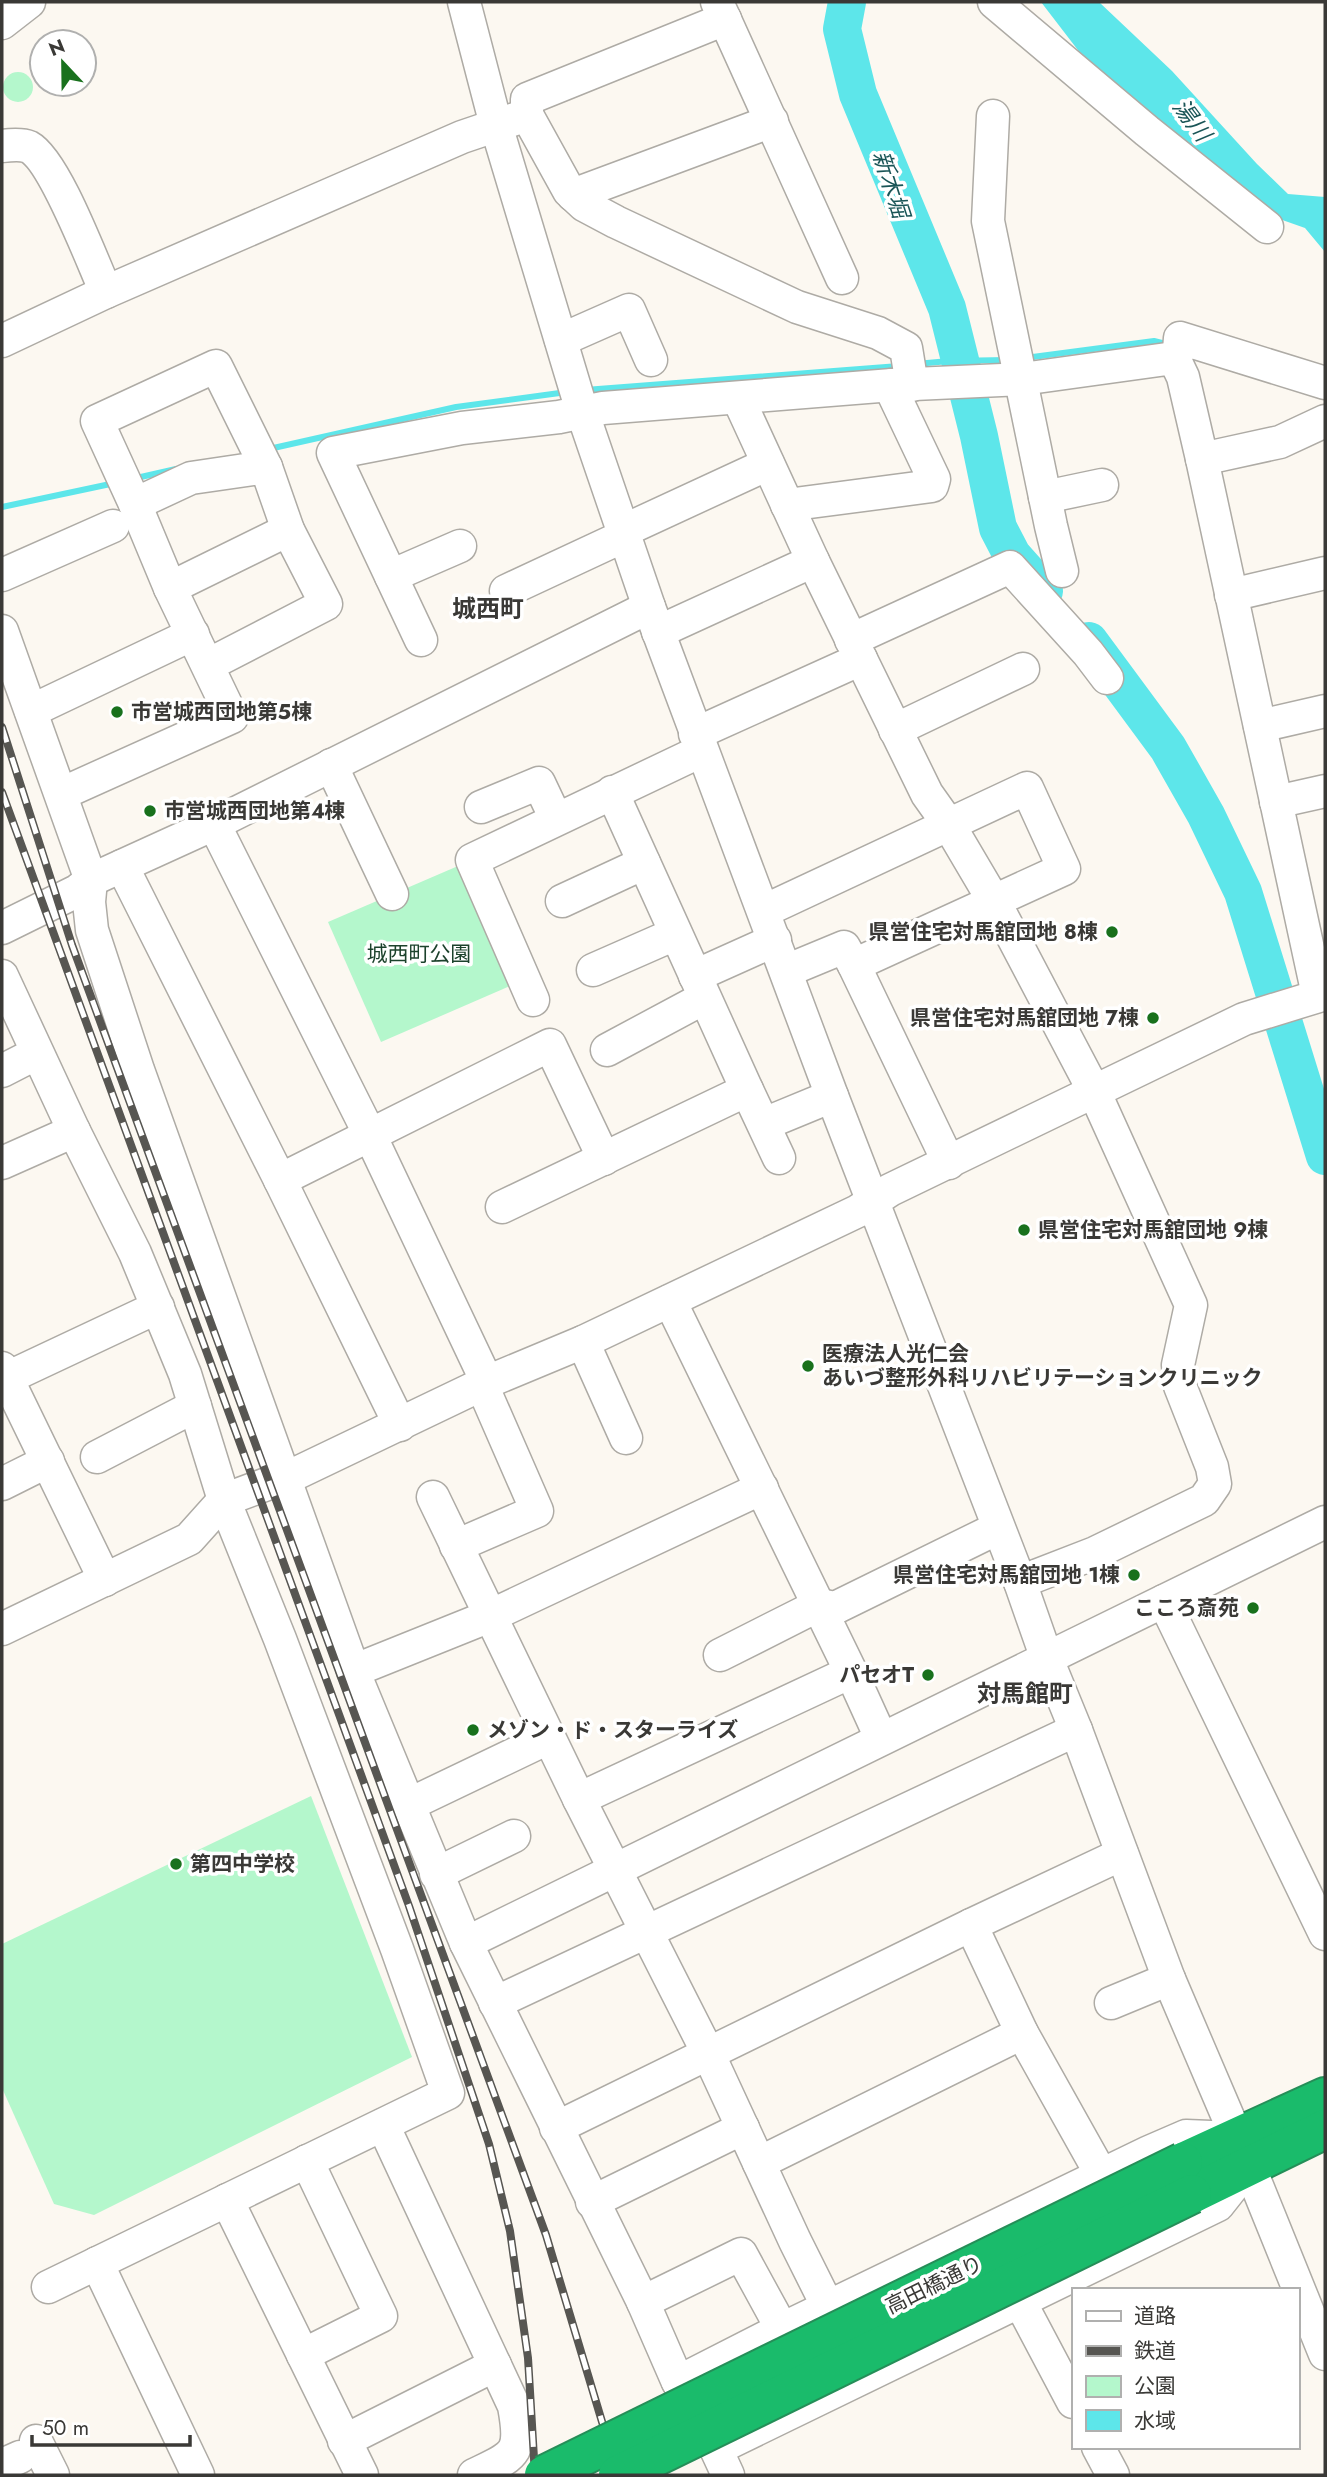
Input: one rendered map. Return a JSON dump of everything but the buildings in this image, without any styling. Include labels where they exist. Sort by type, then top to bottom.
[{"type":"highway","name":"高田橋通り","points":[[544,2475],[1243,2152],[1325,2097]]},
{"type":"highway","name":"高田橋通り","points":[[1243,2152],[1325,2129]]},
{"type":"highway","name":"高田橋通り","points":[[618,2475],[1187,2178]]},
{"type":"street","points":[[2,23],[29,2]]},
{"type":"street","points":[[464,2],[496,125],[577,397],[698,742],[1169,1979],[1298,2288]]},
{"type":"street","points":[[994,2],[1267,228]]},
{"type":"street","points":[[787,506],[923,489],[934,484],[894,395],[905,375],[906,348],[878,333],[797,307],[584,205],[573,195],[527,115],[527,99],[721,10],[842,278]]},
{"type":"street","points":[[3,339],[451,142],[527,115]]},
{"type":"street","points":[[993,116],[988,221],[1062,570]]},
{"type":"street","points":[[573,195],[772,121]]},
{"type":"street","points":[[2,146],[26,146],[40,155],[64,199],[107,292]]},
{"type":"street","points":[[561,340],[629,310],[651,360]]},
{"type":"street","points":[[1174,358],[1179,350],[1180,338],[1325,383]]},
{"type":"street","points":[[577,397],[603,408],[738,398],[905,375],[967,381],[1022,379],[1174,358]]},
{"type":"street","points":[[2,1629],[189,1539],[224,1500],[283,1478],[670,1301],[874,1202],[890,1190],[1244,1019],[1322,994],[1312,902],[1276,802],[1202,458],[1183,377],[1174,358]]},
{"type":"street","points":[[61,794],[232,717],[124,496],[97,421],[216,366],[260,455],[288,530],[326,604],[208,665]]},
{"type":"street","points":[[421,640],[332,453],[461,428],[559,417],[577,397]]},
{"type":"street","points":[[738,398],[813,561],[927,794],[995,902],[1094,1091],[1191,1305],[1178,1366],[1180,1386],[1212,1467],[1215,1484],[1204,1500],[1095,1553],[1020,1582]]},
{"type":"street","points":[[1202,458],[1280,442],[1325,421]]},
{"type":"street","points":[[2,575],[124,496],[191,478],[260,455]]},
{"type":"street","points":[[506,591],[768,464]]},
{"type":"street","points":[[1045,497],[1102,485]]},
{"type":"street","points":[[170,588],[288,530]]},
{"type":"street","points":[[391,576],[460,547]]},
{"type":"street","points":[[2,928],[78,891],[90,880],[214,824],[331,765],[654,620],[813,561]]},
{"type":"street","points":[[533,1000],[472,860],[612,792],[856,649],[1010,567],[1088,653],[1107,678]]},
{"type":"street","points":[[1231,595],[1325,573]]},
{"type":"street","points":[[2,631],[90,880],[92,930],[138,1070],[354,1671],[466,1943],[642,2302],[678,2382],[722,2462],[1019,2301],[1219,2205],[1243,2152]]},
{"type":"street","points":[[31,711],[193,634]]},
{"type":"street","points":[[895,730],[1023,669]]},
{"type":"street","points":[[1259,726],[1325,712]]},
{"type":"street","points":[[331,765],[392,894]]},
{"type":"street","points":[[481,807],[539,783],[556,819]]},
{"type":"street","points":[[764,911],[1027,788],[1064,869],[855,965]]},
{"type":"street","points":[[1276,802],[1325,791]]},
{"type":"street","points":[[612,792],[779,1158]]},
{"type":"street","points":[[214,824],[370,1135],[484,1384],[537,1511],[456,1546]]},
{"type":"street","points":[[562,901],[644,863]]},
{"type":"street","points":[[122,866],[400,1425]]},
{"type":"street","points":[[593,970],[675,934]]},
{"type":"street","points":[[607,1050],[699,987],[775,940]]},
{"type":"street","points":[[786,971],[844,947],[949,1163]]},
{"type":"street","points":[[2,976],[135,1254],[185,1374],[224,1500],[289,1665],[448,2093],[48,2287]]},
{"type":"street","points":[[280,1180],[550,1045],[604,1158]]},
{"type":"street","points":[[2,1071],[37,1053]]},
{"type":"street","points":[[502,1207],[747,1090]]},
{"type":"street","points":[[764,1124],[832,1096]]},
{"type":"street","points":[[2,1163],[74,1131]]},
{"type":"street","points":[[670,1301],[881,1738]]},
{"type":"street","points":[[105,1580],[4,1373],[158,1307]]},
{"type":"street","points":[[583,1342],[626,1438]]},
{"type":"street","points":[[97,1457],[195,1406]]},
{"type":"street","points":[[2,1484],[48,1461]]},
{"type":"street","points":[[354,1671],[490,1616],[762,1489]]},
{"type":"street","points":[[433,1497],[548,1738],[709,2055],[828,2307]]},
{"type":"street","points":[[466,1943],[1325,1522]]},
{"type":"street","points":[[720,1655],[819,1605],[835,1608],[998,1528]]},
{"type":"street","points":[[1164,1601],[1325,1934]]},
{"type":"street","points":[[579,1799],[851,1672]]},
{"type":"street","points":[[495,2003],[1076,1730]]},
{"type":"street","points":[[408,1805],[548,1738]]},
{"type":"street","points":[[436,1874],[514,1836]]},
{"type":"street","points":[[556,2128],[1122,1854]]},
{"type":"street","points":[[971,1925],[1022,2033],[1101,2174]]},
{"type":"street","points":[[1111,2003],[1169,1979]]},
{"type":"street","points":[[759,2163],[1022,2033]]},
{"type":"street","points":[[383,2125],[514,2406],[518,2425],[516,2448],[512,2456],[474,2475]]},
{"type":"street","points":[[592,2202],[743,2128]]},
{"type":"street","points":[[678,2382],[1101,2174],[1186,2136],[1243,2152]]},
{"type":"street","points":[[303,2355],[381,2316],[307,2161]]},
{"type":"street","points":[[227,2200],[362,2475]]},
{"type":"street","points":[[642,2302],[740,2254],[782,2329]]},
{"type":"street","points":[[97,2263],[198,2475]]},
{"type":"street","points":[[1299,2290],[1325,2354]]},
{"type":"street","points":[[1019,2301],[1072,2400]]},
{"type":"street","points":[[344,2441],[495,2365]]},
{"type":"street","points":[[1099,2449],[1113,2475]]},
{"type":"street","points":[[19,2455],[53,2475]]},
{"type":"green space","points":[[12,73],[28,75],[29,98],[12,101],[4,93],[4,81]]},
{"type":"green space","name":"城西町公園","points":[[458,866],[510,986],[381,1042],[328,922]]},
{"type":"green space","points":[[311,1796],[412,2057],[94,2215],[54,2204],[2,2088],[2,1944]]},
{"type":"water","name":"湯川","points":[[1041,2],[1099,2],[1172,71],[1288,194],[1325,197],[1325,252],[1305,228],[1271,216],[1084,58]]},
{"type":"waterway","name":"新木堀","points":[[847,2],[842,29],[858,94],[947,308],[979,436],[998,528],[1012,555],[1044,591]]},
{"type":"waterway","points":[[1025,358],[1154,341],[1170,345]]},
{"type":"waterway","points":[[916,364],[1007,360]]},
{"type":"waterway","points":[[585,390],[899,366]]},
{"type":"waterway","points":[[269,449],[456,407],[567,392]]},
{"type":"waterway","points":[[132,479],[176,469]]},
{"type":"waterway","points":[[2,507],[115,483]]},
{"type":"waterway","points":[[1089,641],[1168,748],[1206,815],[1243,892],[1325,1156]]},
{"type":"railway","points":[[2,727],[72,945],[546,2235],[618,2475]]},
{"type":"railway","points":[[2,792],[409,1906],[489,2144],[510,2231],[528,2358],[535,2475]]},
{"type":"place","name":"市営城西団地第５棟","points":[[117,712]]},
{"type":"place","name":"市営城西団地第４棟","points":[[150,811]]},
{"type":"place","name":"県営住宅対馬舘団地 8棟","points":[[1112,932]]},
{"type":"place","name":"県営住宅対馬舘団地 7棟","points":[[1153,1018]]},
{"type":"place","name":"県営住宅対馬舘団地 9棟","points":[[1024,1230]]},
{"type":"place","name":"医療法人光仁会 あいづ整形外科リハビリテーションクリニック","points":[[808,1366]]},
{"type":"place","name":"県営住宅対馬舘団地 1棟","points":[[1134,1575]]},
{"type":"place","name":"こころ斎苑","points":[[1253,1608]]},
{"type":"place","name":"パセオT","points":[[928,1675]]},
{"type":"place","name":"メゾン・ド・スターライズ","points":[[473,1730]]},
{"type":"place","name":"第四中学校","points":[[176,1864]]},
{"type":"district","name":"城西町","points":[[488,608]]},
{"type":"district","name":"対馬館町","points":[[1025,1693]]}]
